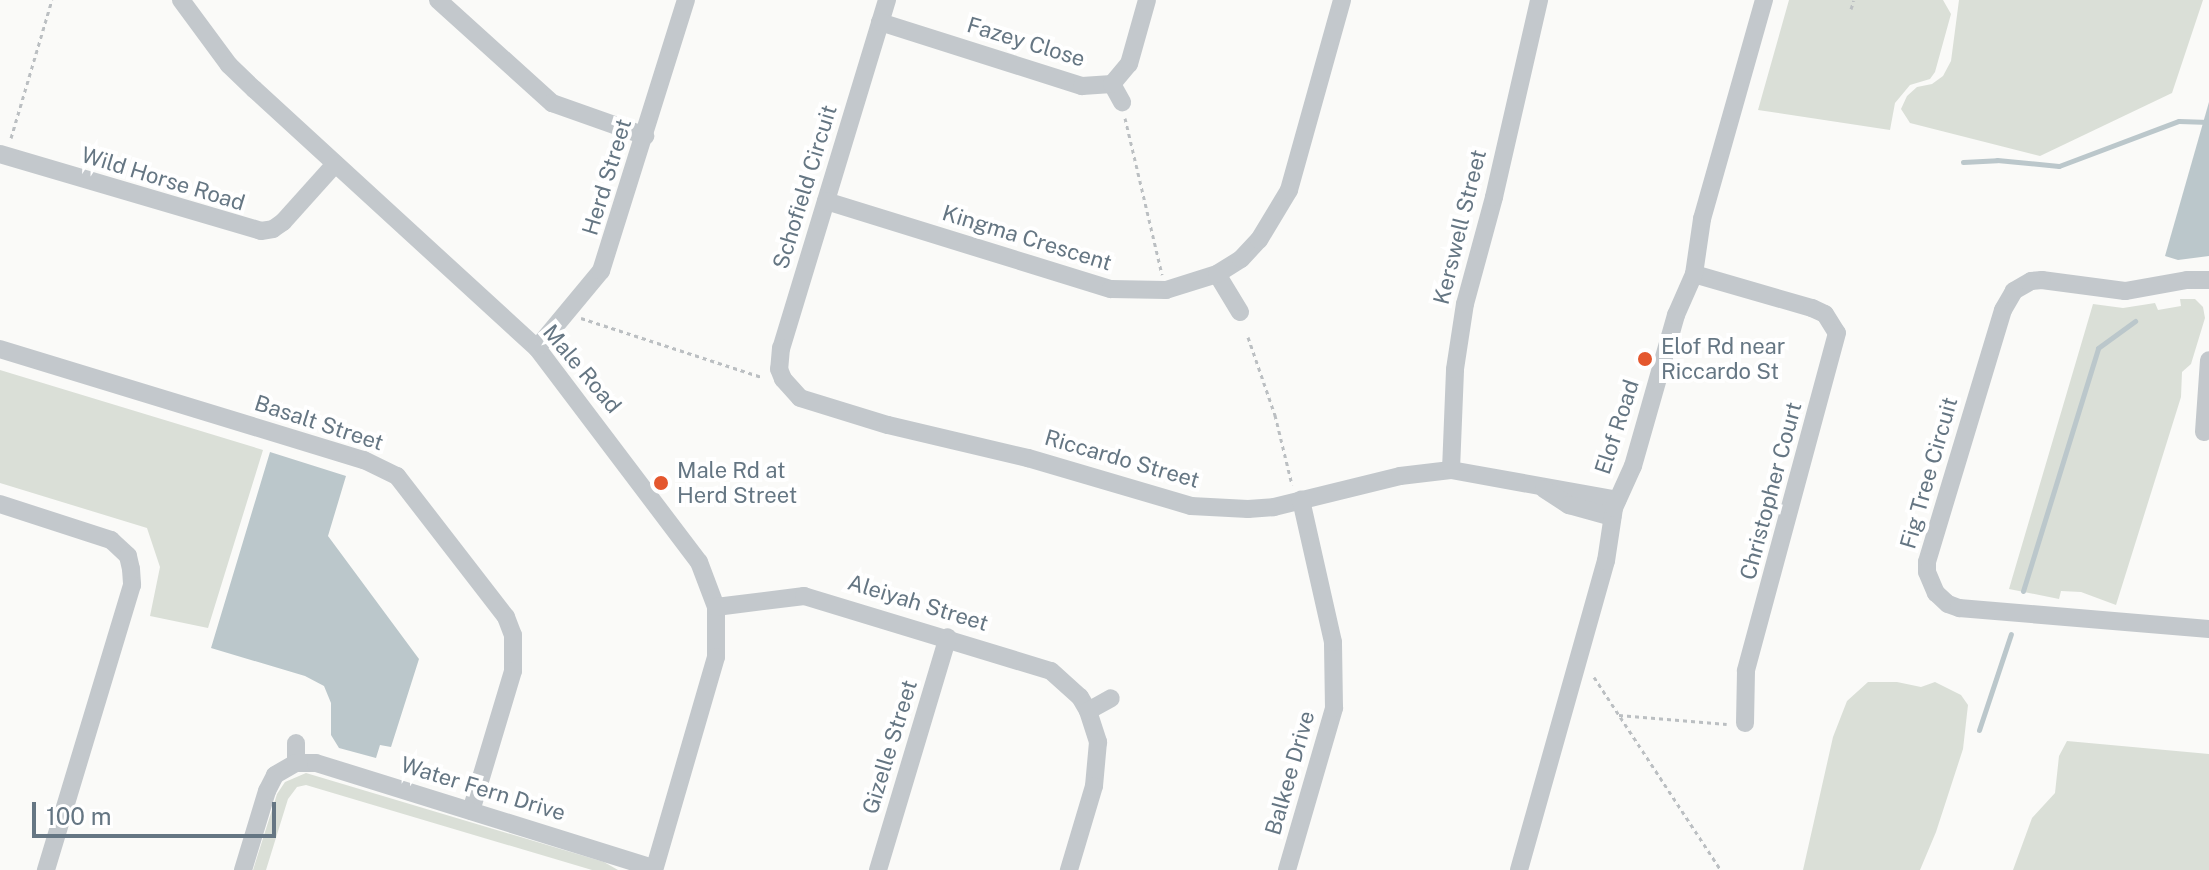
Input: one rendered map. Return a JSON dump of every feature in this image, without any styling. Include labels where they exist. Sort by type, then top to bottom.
[{"type":"street","name":"Male Road","points":[[181,0],[229,65],[537,348],[693,552],[716,607],[713,670],[654,869]]},
{"type":"street","points":[[438,0],[552,103],[645,136]]},
{"type":"street","name":"Herd Street","points":[[537,348],[601,271],[686,0]]},
{"type":"street","name":"Schofield Circuit","points":[[788,387],[779,369],[781,348],[887,0]]},
{"type":"street","points":[[1122,102],[1112,84],[1129,64],[1147,0]]},
{"type":"street","name":"Kingma Crescent","points":[[826,201],[1111,289],[1166,290],[1189,286],[1241,259],[1275,218],[1289,190],[1342,0]]},
{"type":"street","name":"Kerswell Street","points":[[1451,470],[1455,369],[1465,304],[1494,197],[1539,0]]},
{"type":"street","name":"Elof Road","points":[[1519,870],[1606,561],[1615,508],[1633,466],[1676,315],[1694,274],[1702,219],[1764,0]]},
{"type":"street","name":"Fazey Close","points":[[880,22],[1082,86],[1112,84]]},
{"type":"street","name":"Wild Horse Road","points":[[3,155],[261,231],[273,229],[283,222],[335,164]]},
{"type":"street","points":[[1217,274],[1240,312]]},
{"type":"street","name":"Christopher Court","points":[[1694,274],[1812,308],[1825,314],[1837,333],[1746,671],[1738,724]]},
{"type":"street","name":"Fig Tree Circuit","points":[[2209,280],[2125,291],[2042,280],[2014,291],[2003,310],[1927,562],[1927,572],[1936,593],[1948,604],[1959,608],[2209,629]]},
{"type":"street","name":"Basalt Street","points":[[0,349],[364,460],[397,476],[506,617],[513,635],[513,671],[471,811]]},
{"type":"street","points":[[2204,432],[2209,360]]},
{"type":"street","name":"Riccardo Street","points":[[788,387],[800,398],[821,405],[922,434],[1028,458],[1191,506],[1248,509],[1297,493],[1451,470],[1544,489],[1569,505],[1615,508]]},
{"type":"street","name":"Balkee Drive","points":[[1287,870],[1334,708],[1333,642],[1297,493]]},
{"type":"street","points":[[0,504],[111,540],[128,556],[131,569],[132,585],[46,870]]},
{"type":"street","name":"Aleiyah Street","points":[[716,607],[804,596],[948,637],[1051,671],[1068,685],[1088,711],[1098,742],[1098,764],[1069,870]]},
{"type":"street","name":"Gizelle Street","points":[[878,870],[948,637]]},
{"type":"street","points":[[1088,711],[1111,698]]},
{"type":"street","points":[[243,870],[267,791],[275,775],[296,763],[296,743]]},
{"type":"street","name":"Water Fern Drive","points":[[296,763],[316,763],[654,869]]},
{"type":"path","points":[[3,155],[52,0]]},
{"type":"path","points":[[1851,9],[1854,0]]},
{"type":"path","points":[[1122,102],[1166,290]]},
{"type":"path","points":[[581,318],[762,377]]},
{"type":"path","points":[[1248,337],[1297,493]]},
{"type":"path","points":[[1594,677],[1721,870]]},
{"type":"path","points":[[1619,715],[1738,724]]},
{"type":"shaded area","points":[[1789,0],[1943,0],[1951,14],[1935,72],[1930,79],[1910,85],[1895,103],[1890,130],[1758,110]]},
{"type":"shaded area","points":[[1959,0],[2203,0],[2172,93],[2040,156],[1910,123],[1901,109],[1907,96],[1917,87],[1932,84],[1943,76],[1951,61]]},
{"type":"shaded area","points":[[2209,102],[2209,256],[2178,260],[2165,256]]},
{"type":"shaded area","points":[[2180,299],[2195,299],[2203,307],[2205,318],[2191,364],[2182,372],[2181,397],[2116,605],[2081,592],[2061,591],[2059,599],[2009,589],[2093,304],[2123,308],[2155,303],[2158,310],[2181,306]]},
{"type":"shaded area","points":[[0,370],[263,450],[208,628],[150,616],[160,567],[147,528],[0,483]]},
{"type":"shaded area","points":[[270,452],[346,476],[328,536],[419,659],[391,747],[380,745],[376,758],[339,748],[331,735],[331,703],[324,686],[305,676],[211,648]]},
{"type":"shaded area","points":[[1868,682],[1897,682],[1921,687],[1935,682],[1961,695],[1968,705],[1963,749],[1936,832],[1920,870],[1803,870],[1833,737],[1847,701]]},
{"type":"shaded area","points":[[2067,741],[2209,754],[2209,870],[2013,870],[2032,818],[2055,793],[2059,756]]},
{"type":"shaded area","points":[[306,773],[604,862],[618,870],[592,870],[306,785],[297,787],[288,799],[266,870],[253,870],[277,794],[285,782]]},
{"type":"waterway","points":[[1963,162],[1997,160],[2059,166],[2179,121],[2209,122]]},
{"type":"waterway","points":[[2023,591],[2098,348],[2135,321]]},
{"type":"waterway","points":[[1979,730],[2011,634]]},
{"type":"place","name":"Elof Rd near Riccardo St","points":[[1645,359]]},
{"type":"place","name":"Male Rd at Herd Street","points":[[661,483]]}]
